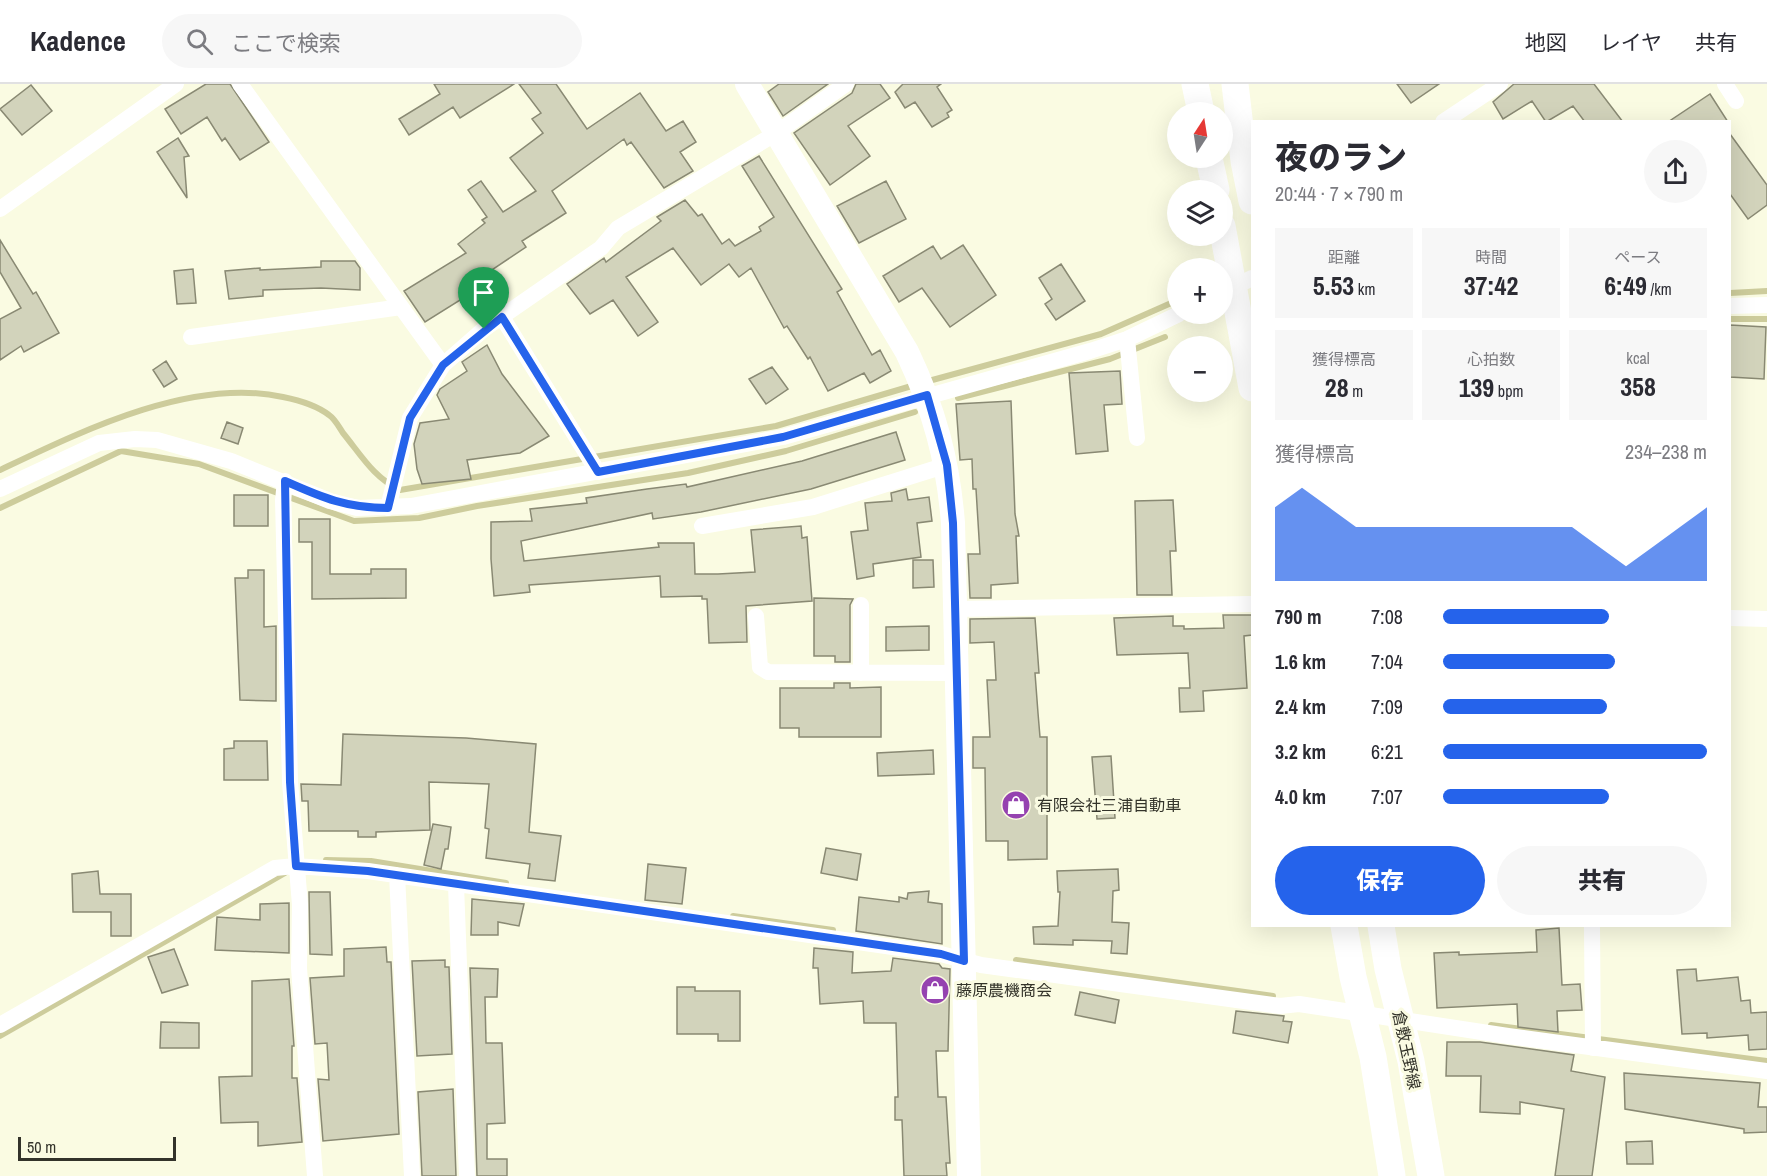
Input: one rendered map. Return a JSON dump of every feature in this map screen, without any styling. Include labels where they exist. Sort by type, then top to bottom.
[{"type":"main road","points":[[1195,84],[1199,102]]},
{"type":"main road","points":[[1235,84],[1244,160],[1251,196]]},
{"type":"main road","points":[[1227,246],[1237,286],[1251,381]]},
{"type":"main road","points":[[1344,927],[1373,1057],[1392,1176]]},
{"type":"main road","name":"倉敷玉野線","points":[[1381,927],[1431,1176]]},
{"type":"street","points":[[0,209],[176,84]]},
{"type":"street","points":[[240,84],[443,365]]},
{"type":"street","points":[[747,84],[907,352],[923,385],[947,465],[953,523],[969,1176]]},
{"type":"street","points":[[391,495],[410,418],[443,365],[502,317],[601,248],[618,228],[775,134],[846,84]]},
{"type":"street","points":[[1446,120],[1500,84]]},
{"type":"street","points":[[1725,84],[1736,101]]},
{"type":"street","points":[[1731,306],[1767,305]]},
{"type":"street","points":[[191,336],[401,307]]},
{"type":"street","points":[[502,317],[592,463]]},
{"type":"street","points":[[0,489],[99,443],[117,439],[168,443],[231,461],[284,490],[357,508],[391,495],[592,463],[783,437],[923,385],[1090,351],[1127,348],[1167,322]]},
{"type":"street","points":[[1127,348],[1137,438]]},
{"type":"street","points":[[702,525],[813,507],[947,465]]},
{"type":"street","points":[[284,490],[290,782],[300,905],[299,968],[315,1176]]},
{"type":"street","points":[[955,609],[1251,604]]},
{"type":"street","points":[[861,605],[861,673]]},
{"type":"street","points":[[756,616],[760,667],[768,672],[957,673]]},
{"type":"street","points":[[1731,618],[1767,619]]},
{"type":"street","points":[[0,1025],[275,868],[296,866],[398,875],[941,954],[964,961],[1097,982],[1280,1006],[1299,1004],[1401,1019],[1594,1042],[1767,1071]]},
{"type":"street","points":[[398,875],[412,1176]]},
{"type":"street","points":[[456,885],[467,1176]]},
{"type":"street","points":[[1592,927],[1594,1042]]},
{"type":"building","points":[[206,84],[230,84],[269,142],[240,160],[225,138],[222,141],[207,117],[181,134],[165,109]]},
{"type":"building","points":[[434,84],[514,84],[460,118],[453,107],[409,135],[399,119],[440,94]]},
{"type":"building","points":[[519,84],[556,84],[587,129],[640,93],[666,131],[683,121],[696,142],[680,152],[693,171],[664,188],[631,142],[627,145],[624,139],[552,191],[566,213],[522,241],[526,247],[477,280],[481,287],[425,322],[404,291],[466,253],[458,244],[485,223],[482,220],[487,217],[468,190],[481,181],[503,212],[536,191],[510,158],[543,133],[532,119],[541,113]]},
{"type":"building","points":[[779,84],[828,84],[783,116],[768,92]]},
{"type":"building","points":[[856,84],[880,84],[890,98],[848,126],[870,156],[830,185],[794,133],[852,93]]},
{"type":"building","points":[[903,84],[941,84],[937,87],[952,110],[947,113],[949,117],[932,127],[915,102],[905,108],[895,92]]},
{"type":"building","points":[[1397,84],[1439,84],[1411,103]]},
{"type":"building","points":[[1514,84],[1594,84],[1621,120],[1584,120],[1573,106],[1549,120],[1545,120],[1532,101],[1503,119],[1493,102]]},
{"type":"building","points":[[31,85],[52,111],[22,135],[0,109]]},
{"type":"building","points":[[1710,94],[1727,120],[1671,120]]},
{"type":"building","points":[[1731,135],[1767,185],[1767,205],[1748,219],[1731,195]]},
{"type":"building","points":[[178,138],[189,156],[184,157],[187,198],[157,152]]},
{"type":"building","points":[[759,156],[842,289],[837,292],[872,355],[880,350],[891,371],[870,383],[864,373],[828,391],[810,357],[808,359],[787,326],[784,328],[751,268],[739,277],[729,264],[701,285],[673,248],[626,277],[658,322],[638,336],[613,300],[590,314],[567,284],[604,258],[606,262],[661,221],[657,217],[685,200],[698,216],[702,214],[722,244],[729,239],[735,246],[761,231],[759,227],[774,217],[742,166]]},
{"type":"building","points":[[886,181],[906,219],[859,243],[837,206]]},
{"type":"building","points":[[0,240],[33,294],[36,292],[59,333],[24,352],[21,346],[0,360],[0,319],[21,308],[0,272]]},
{"type":"building","points":[[963,245],[996,295],[950,327],[922,288],[899,302],[883,276],[933,246],[941,259]]},
{"type":"building","points":[[321,261],[355,261],[360,268],[360,290],[321,288],[263,290],[263,296],[229,299],[225,271],[321,267]]},
{"type":"building","points":[[1061,264],[1085,301],[1056,320],[1045,304],[1052,299],[1039,278]]},
{"type":"building","points":[[193,269],[196,303],[177,304],[174,271]]},
{"type":"building","points":[[1731,325],[1766,327],[1764,379],[1731,377]]},
{"type":"building","points":[[487,345],[502,374],[549,436],[520,453],[467,460],[471,479],[422,484],[417,469],[414,444],[420,423],[449,419],[437,395],[440,389],[467,371],[462,362]]},
{"type":"building","points":[[166,361],[177,379],[164,387],[153,370]]},
{"type":"building","points":[[772,367],[788,389],[766,404],[749,379]]},
{"type":"building","points":[[1120,371],[1122,404],[1104,405],[1108,451],[1076,454],[1069,373]]},
{"type":"building","points":[[1011,401],[1015,514],[1019,536],[1016,536],[1018,583],[991,585],[991,598],[970,598],[968,554],[980,554],[976,489],[973,489],[972,459],[960,460],[956,404]]},
{"type":"building","points":[[227,422],[243,428],[238,444],[221,438]]},
{"type":"building","points":[[896,432],[905,460],[811,489],[701,512],[653,519],[652,513],[521,541],[524,561],[659,547],[658,543],[694,543],[695,574],[718,574],[755,572],[751,530],[801,526],[802,538],[807,537],[812,601],[746,606],[747,642],[709,643],[707,599],[702,599],[702,596],[661,597],[660,576],[529,585],[530,592],[494,596],[491,522],[532,521],[530,509],[587,503],[586,498],[686,484],[687,487],[802,461]]},
{"type":"building","points":[[906,489],[908,500],[929,497],[932,521],[917,523],[921,557],[873,564],[874,576],[857,579],[851,532],[868,530],[865,503],[892,501],[891,493]]},
{"type":"building","points":[[234,495],[268,495],[268,526],[234,526]]},
{"type":"building","points":[[1173,500],[1176,551],[1170,551],[1172,595],[1137,595],[1135,501]]},
{"type":"building","points":[[299,519],[330,519],[330,574],[371,574],[371,569],[406,569],[406,598],[312,599],[312,542],[299,542]]},
{"type":"building","points":[[913,560],[933,560],[934,587],[913,588]]},
{"type":"building","points":[[248,570],[264,570],[264,627],[276,626],[276,701],[240,700],[235,578],[248,578]]},
{"type":"building","points":[[814,598],[853,599],[850,605],[850,662],[835,662],[835,656],[814,656]]},
{"type":"building","points":[[1223,615],[1251,615],[1251,635],[1244,636],[1247,688],[1203,691],[1204,711],[1180,712],[1179,688],[1190,688],[1188,653],[1117,655],[1114,618],[1173,616],[1173,626],[1184,626],[1184,629],[1224,628]]},
{"type":"building","points":[[1035,618],[1039,673],[1035,673],[1040,737],[1047,737],[1047,859],[1008,860],[1008,841],[986,841],[985,768],[973,768],[973,737],[990,737],[987,680],[996,680],[994,642],[970,643],[970,619]]},
{"type":"building","points":[[929,626],[929,650],[886,651],[886,627]]},
{"type":"building","points":[[834,683],[850,683],[850,688],[881,687],[881,737],[799,737],[799,728],[780,728],[780,688],[834,688]]},
{"type":"building","points":[[343,734],[466,738],[536,744],[529,832],[561,836],[555,881],[528,878],[530,864],[486,858],[489,829],[485,828],[489,784],[429,782],[430,830],[376,832],[376,837],[358,837],[358,831],[309,831],[308,801],[302,801],[301,784],[341,785]]},
{"type":"building","points":[[234,741],[267,741],[268,780],[224,780],[224,749],[234,748]]},
{"type":"building","points":[[933,750],[934,774],[878,776],[877,753]]},
{"type":"building","points":[[1111,756],[1115,818],[1097,819],[1092,757]]},
{"type":"building","points":[[433,824],[451,827],[448,849],[445,849],[441,869],[424,865]]},
{"type":"building","points":[[826,848],[861,854],[857,880],[821,873]]},
{"type":"building","points":[[648,864],[686,868],[682,904],[645,900]]},
{"type":"building","points":[[1118,869],[1119,890],[1113,891],[1112,922],[1129,923],[1127,954],[1111,953],[1112,941],[1073,940],[1073,945],[1034,944],[1033,927],[1058,926],[1060,892],[1058,892],[1057,871]]},
{"type":"building","points":[[98,871],[100,894],[131,894],[131,936],[111,936],[111,912],[73,912],[72,874]]},
{"type":"building","points":[[929,891],[928,902],[942,904],[942,944],[856,931],[859,897],[899,902],[899,897],[907,899],[908,893]]},
{"type":"building","points":[[309,892],[330,892],[332,955],[310,954]]},
{"type":"building","points":[[472,899],[524,904],[519,926],[498,922],[498,935],[471,935]]},
{"type":"building","points":[[289,903],[289,953],[215,950],[217,917],[260,920],[260,904]]},
{"type":"building","points":[[1559,928],[1562,985],[1580,984],[1582,1010],[1557,1011],[1558,1032],[1518,1027],[1517,1004],[1437,1008],[1434,953],[1459,952],[1459,955],[1537,952],[1536,930]]},
{"type":"building","points":[[386,947],[387,962],[391,962],[399,1134],[323,1141],[318,1079],[329,1080],[327,1043],[315,1044],[310,978],[344,976],[344,949]]},
{"type":"building","points":[[814,948],[853,952],[852,973],[891,971],[893,958],[939,964],[942,968],[950,969],[948,1051],[936,1051],[938,1097],[946,1097],[950,1163],[946,1163],[947,1176],[904,1176],[902,1120],[895,1120],[895,1097],[898,1097],[896,1023],[864,1023],[863,1001],[820,1004],[818,968],[813,968]]},
{"type":"building","points":[[174,949],[188,985],[162,993],[148,957]]},
{"type":"building","points":[[445,960],[445,967],[449,967],[452,1054],[417,1056],[412,961]]},
{"type":"building","points":[[470,968],[498,969],[497,997],[485,997],[486,1043],[502,1043],[505,1123],[487,1124],[487,1159],[507,1159],[507,1176],[477,1176]]},
{"type":"building","points":[[1696,969],[1697,981],[1738,977],[1741,1001],[1750,1000],[1751,1013],[1767,1012],[1767,1049],[1749,1050],[1748,1035],[1707,1038],[1707,1033],[1682,1034],[1677,970]]},
{"type":"building","points":[[289,979],[294,1046],[292,1046],[292,1078],[297,1078],[302,1142],[258,1146],[258,1122],[221,1123],[219,1077],[252,1076],[252,981]]},
{"type":"building","points":[[677,987],[695,987],[695,991],[740,991],[740,1041],[718,1041],[718,1034],[677,1034]]},
{"type":"building","points":[[1080,992],[1119,1000],[1115,1023],[1075,1015]]},
{"type":"building","points":[[1236,1011],[1284,1016],[1283,1021],[1292,1022],[1288,1043],[1233,1033]]},
{"type":"building","points":[[161,1022],[199,1023],[199,1048],[160,1048]]},
{"type":"building","points":[[1447,1042],[1480,1042],[1574,1055],[1571,1071],[1605,1077],[1592,1176],[1555,1176],[1564,1109],[1520,1102],[1520,1114],[1480,1112],[1481,1076],[1446,1076]]},
{"type":"building","points":[[1624,1073],[1760,1083],[1758,1107],[1767,1107],[1767,1132],[1744,1133],[1744,1129],[1625,1109]]},
{"type":"building","points":[[453,1089],[456,1176],[422,1176],[418,1092]]},
{"type":"building","points":[[1652,1141],[1653,1164],[1627,1164],[1626,1142]]},
{"type":"waterway","points":[[1731,293],[1767,291]]},
{"type":"waterway","points":[[925,382],[1101,334],[1167,305]]},
{"type":"waterway","points":[[1731,319],[1767,319]]},
{"type":"waterway","points":[[958,398],[1110,359],[1165,337]]},
{"type":"waterway","points":[[0,470],[101,424],[138,411],[212,394],[248,393],[283,397],[324,411],[375,472],[400,490],[776,426],[915,385]]},
{"type":"waterway","points":[[0,508],[121,451],[199,464],[354,521],[419,518],[477,506],[688,473],[786,451],[915,412]]},
{"type":"waterway","points":[[326,860],[371,861],[506,883]]},
{"type":"waterway","points":[[0,1036],[285,873]]},
{"type":"waterway","points":[[733,916],[833,930]]},
{"type":"waterway","points":[[1016,960],[1273,996]]},
{"type":"waterway","points":[[1491,1025],[1767,1061]]},
{"type":"place","name":"有限会社三浦自動車","points":[[1016,805]]},
{"type":"place","name":"藤原農機商会","points":[[935,990]]},
{"type":"route","points":[[502,317],[598,472],[783,437],[927,395],[947,465],[953,523],[964,961],[941,954],[696,921],[368,871],[296,866],[290,782],[285,481],[330,501],[357,508],[388,508],[410,418],[443,365],[484,329],[502,317]]}]
